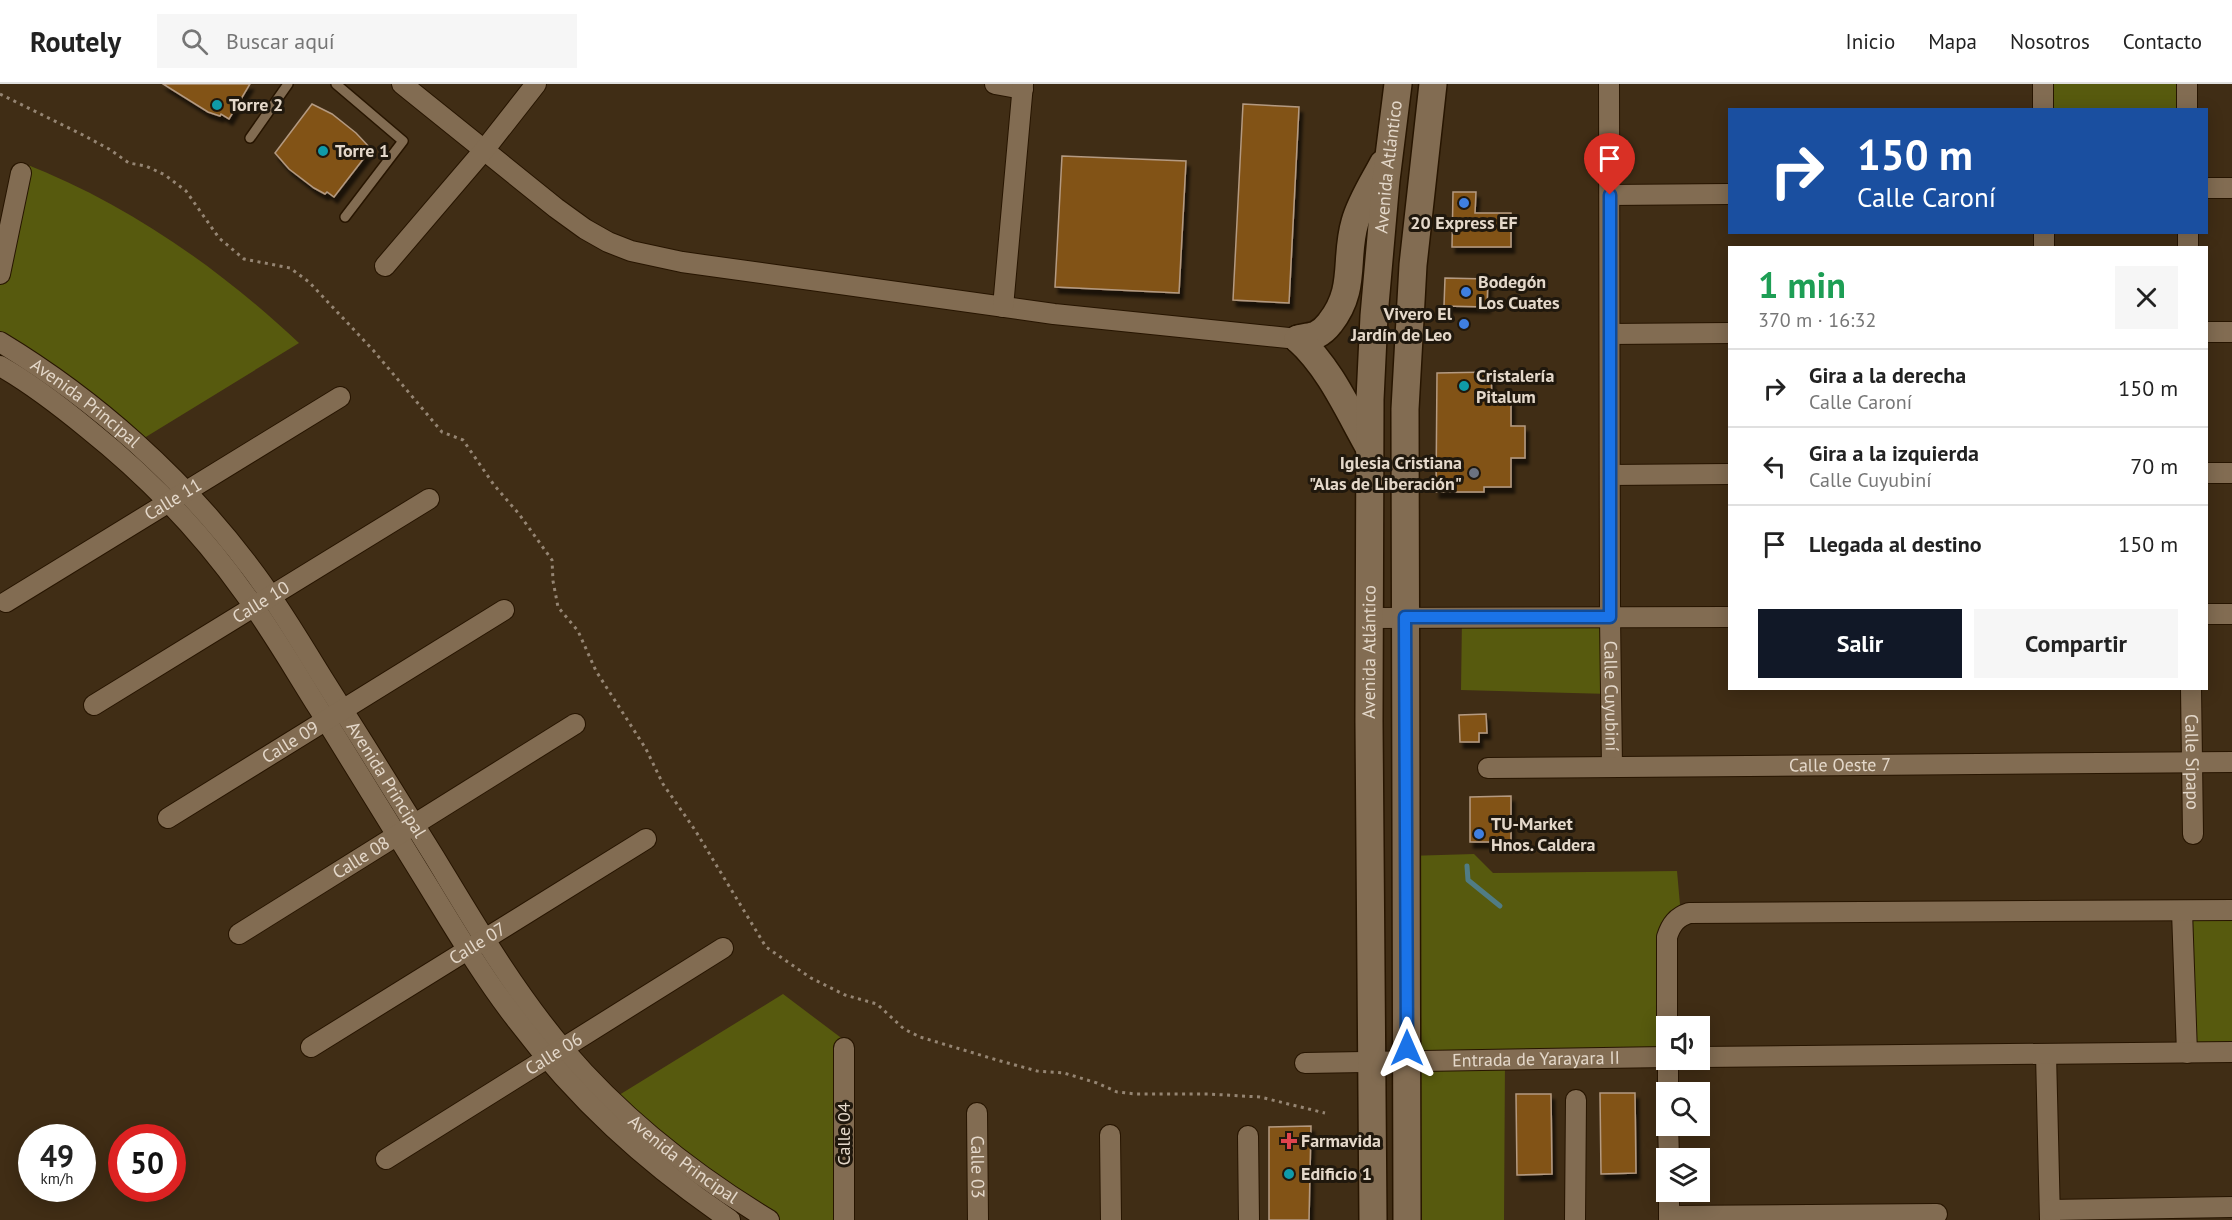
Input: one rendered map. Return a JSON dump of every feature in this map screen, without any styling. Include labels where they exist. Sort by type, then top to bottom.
[{"type":"main road","name":"Avenida Atlántico","points":[[1373,1220],[1370,448],[1374,316],[1389,152],[1398,84]]},
{"type":"main road","name":"Avenida Atlántico","points":[[1407,1220],[1404,522],[1408,335],[1421,177],[1433,84]]},
{"type":"main road","points":[[1298,339],[1317,334],[1326,327],[1345,300],[1355,222],[1361,205],[1389,152]]},
{"type":"main road","points":[[1298,339],[1313,352],[1323,366],[1370,448]]},
{"type":"street","points":[[402,84],[556,208],[585,229],[608,242],[632,251],[682,262],[1003,307],[1298,339]]},
{"type":"street","points":[[385,266],[485,149],[536,84]]},
{"type":"street","points":[[995,84],[1023,87],[1003,307]]},
{"type":"street","name":"Calle Cuyubiní","points":[[1609,84],[1612,767]]},
{"type":"street","points":[[2043,84],[2043,108]]},
{"type":"street","points":[[2187,84],[2187,108]]},
{"type":"street","points":[[0,274],[21,173]]},
{"type":"street","points":[[2208,188],[2232,188]]},
{"type":"street","points":[[1610,195],[1728,194]]},
{"type":"street","points":[[2208,332],[2232,332]]},
{"type":"street","points":[[1610,334],[1728,333]]},
{"type":"street","name":"Avenida Principal","points":[[0,342],[49,374],[136,443],[186,491],[248,564],[344,711],[414,824],[476,944]]},
{"type":"street","name":"Avenida Principal","points":[[0,366],[33,387],[110,447],[168,502],[218,559],[254,607],[397,835],[476,944],[524,998],[554,1053],[622,1137],[712,1214],[730,1220]]},
{"type":"street","name":"Calle 11","points":[[6,602],[340,397]]},
{"type":"street","points":[[2208,473],[2232,473]]},
{"type":"street","points":[[1610,475],[1728,474]]},
{"type":"street","name":"Calle 10","points":[[94,705],[429,500]]},
{"type":"street","name":"Calle 09","points":[[168,818],[504,610]]},
{"type":"street","points":[[2208,614],[2232,614]]},
{"type":"street","points":[[1369,618],[1728,617]]},
{"type":"street","name":"Calle Sipapo","points":[[2191,690],[2193,834]]},
{"type":"street","name":"Calle 08","points":[[239,934],[575,724]]},
{"type":"street","name":"Calle Oeste 7","points":[[1488,768],[2232,762]]},
{"type":"street","name":"Calle 07","points":[[311,1047],[646,839]]},
{"type":"street","points":[[1667,1016],[1667,937],[1675,921],[1689,914],[2232,910]]},
{"type":"street","points":[[2182,911],[2187,1053]]},
{"type":"street","name":"Calle 06","points":[[386,1159],[723,948]]},
{"type":"street","name":"Calle 04","points":[[844,1048],[844,1220]]},
{"type":"street","points":[[1710,1057],[2232,1052]]},
{"type":"street","name":"Avenida Principal","points":[[554,1053],[598,1088],[681,1161],[724,1192],[769,1220]]},
{"type":"street","points":[[2046,1054],[2050,1215],[2232,1207]]},
{"type":"street","name":"Entrada de Yarayara II","points":[[1305,1063],[1656,1058]]},
{"type":"street","points":[[1575,1220],[1576,1100]]},
{"type":"street","name":"Calle 03","points":[[977,1113],[978,1220]]},
{"type":"street","points":[[1110,1135],[1111,1220]]},
{"type":"street","points":[[1248,1136],[1249,1220]]},
{"type":"street","points":[[712,1214],[724,1192]]},
{"type":"street","points":[[1669,1202],[1669,1218],[1937,1214]]},
{"type":"lane","points":[[250,138],[288,84]]},
{"type":"lane","points":[[336,84],[403,141],[345,217]]},
{"type":"path","points":[[0,94],[109,149],[129,164],[146,166],[165,176],[186,191],[219,238],[244,259],[290,268],[309,282],[373,350],[441,432],[463,440],[494,485],[519,514],[552,560],[558,608],[578,631],[596,672],[646,749],[663,784],[695,830],[766,947],[811,978],[845,994],[877,1004],[904,1029],[920,1037],[997,1060],[1037,1071],[1064,1072],[1117,1092],[1260,1097],[1325,1113]]},
{"type":"shaded area","points":[[2050,84],[2178,84],[2178,108],[2051,108]]},
{"type":"shaded area","points":[[23,163],[98,197],[134,217],[236,288],[299,343],[136,443],[0,342],[0,274]]},
{"type":"shaded area","points":[[1462,617],[1610,617],[1611,694],[1461,690]]},
{"type":"shaded area","points":[[1474,854],[1493,873],[1677,871],[1681,916],[1675,921],[1667,1016],[1656,1016],[1656,1057],[1505,1059],[1504,1220],[1407,1220],[1407,856]]},
{"type":"shaded area","points":[[2232,910],[2232,1052],[2187,1053],[2182,911]]},
{"type":"shaded area","points":[[783,994],[844,1040],[844,1220],[769,1220],[611,1100]]},
{"type":"building","name":"Torre 2","points":[[163,84],[250,84],[229,119],[221,114],[220,116],[208,112]]},
{"type":"building","name":"Torre 1","points":[[312,104],[332,114],[356,133],[371,149],[334,197],[314,188],[289,169],[275,153]]},
{"type":"building","points":[[1243,104],[1299,107],[1289,303],[1233,300]]},
{"type":"building","points":[[1062,156],[1186,161],[1179,293],[1055,287]]},
{"type":"building","points":[[1453,192],[1476,192],[1475,213],[1511,213],[1511,247],[1452,247]]},
{"type":"building","name":"Bodegón Los Cuates","points":[[1445,278],[1488,279],[1487,307],[1444,306]]},
{"type":"building","points":[[1491,372],[1492,400],[1511,400],[1511,426],[1525,426],[1525,458],[1511,458],[1511,487],[1484,487],[1484,492],[1436,492],[1437,373]]},
{"type":"building","points":[[1486,714],[1487,733],[1479,733],[1479,742],[1460,742],[1459,715]]},
{"type":"building","points":[[1511,796],[1511,842],[1470,842],[1470,797]]},
{"type":"building","points":[[1600,1093],[1635,1093],[1636,1173],[1601,1174]]},
{"type":"building","points":[[1516,1094],[1551,1094],[1552,1174],[1517,1175]]},
{"type":"building","name":"Edificio 1","points":[[1311,1126],[1309,1220],[1269,1220],[1269,1127]]},
{"type":"waterway","points":[[1467,866],[1468,880],[1500,906]]},
{"type":"place","name":"Torre 2","points":[[217,105]]},
{"type":"place","name":"Torre 1","points":[[323,151]]},
{"type":"place","name":"20 Express EF","points":[[1464,203]]},
{"type":"place","name":"Bodegón Los Cuates","points":[[1466,292]]},
{"type":"place","name":"Vivero El Jardín de Leo","points":[[1464,324]]},
{"type":"place","name":"Cristalería Pitalum","points":[[1464,386]]},
{"type":"place","name":"Iglesia Cristiana \"Alas de Liberación\"","points":[[1474,473]]},
{"type":"place","name":"TU-Market Hnos. Caldera","points":[[1479,834]]},
{"type":"place","name":"Farmavida","points":[[1289,1141]]},
{"type":"place","name":"Edificio 1","points":[[1289,1174]]},
{"type":"route","points":[[1407,1048],[1405,617],[1610,617],[1610,195]]}]
